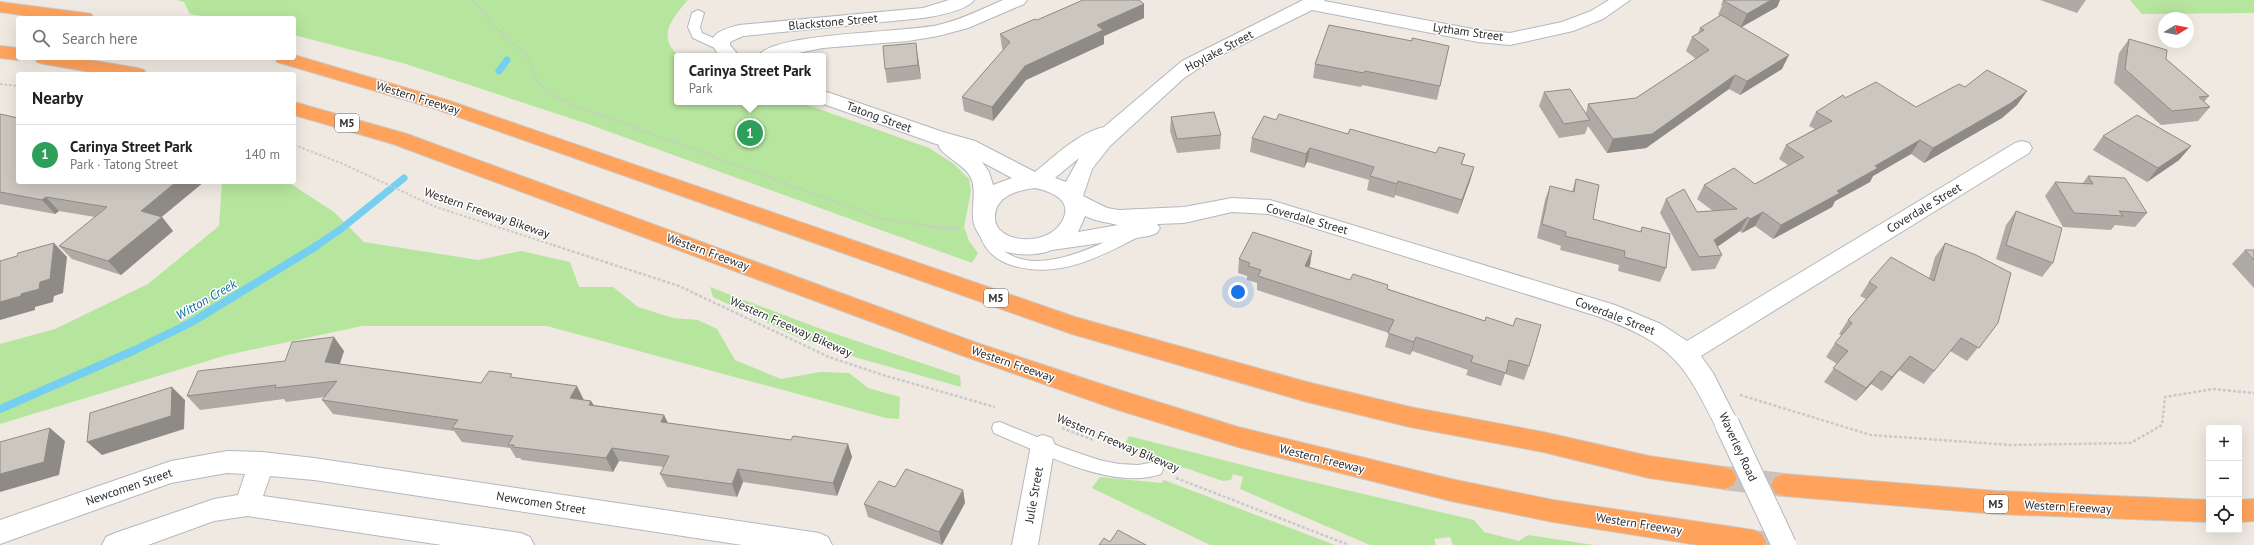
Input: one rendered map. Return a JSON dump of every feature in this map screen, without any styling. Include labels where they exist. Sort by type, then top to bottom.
[{"type":"highway","points":[[0,7],[70,16]]},
{"type":"highway","points":[[0,52],[16,54]]},
{"type":"highway","points":[[56,60],[125,72]]},
{"type":"highway","name":"Western Freeway","points":[[291,60],[440,104],[1072,325],[1162,352],[1307,392],[1410,417],[1543,442],[1649,467],[1724,478]]},
{"type":"highway","name":"Western Freeway","points":[[296,109],[400,139],[969,349],[1114,399],[1238,437],[1451,490],[1553,510],[1753,542]]},
{"type":"highway","name":"Western Freeway","points":[[1784,485],[1962,502],[2113,509],[2206,511]]},
{"type":"highway","points":[[2242,511],[2254,510]]},
{"type":"street","name":"Blackstone Street","points":[[725,51],[720,42],[722,38],[739,31],[923,13],[940,10],[965,0]]},
{"type":"street","name":"Blackstone Street","points":[[773,53],[808,45],[926,34],[964,23],[1018,0]]},
{"type":"street","name":"Lytham Street","points":[[1313,2],[1478,36],[1510,38],[1567,28],[1597,15],[1621,0]]},
{"type":"street","name":"Hoylake Street","points":[[1037,181],[1054,165],[1080,147],[1112,130],[1180,71],[1194,62],[1313,2]]},
{"type":"street","name":"Tatong Street","points":[[826,98],[936,137],[981,151],[1037,181]]},
{"type":"street","name":"Hoylake Street","points":[[1073,199],[1074,188],[1083,170],[1112,130]]},
{"type":"street","name":"Tatong Street","points":[[936,137],[963,156],[980,174],[985,186],[984,214]]},
{"type":"street","name":"Coverdale Street","points":[[1073,199],[1096,213],[1113,217],[1184,214],[1232,205],[1259,206],[1290,212],[1632,320],[1668,338],[1686,353],[2022,148]]},
{"type":"street","points":[[1037,181],[1059,186],[1073,199],[1077,214],[1073,225],[1065,235],[1046,245],[1021,247],[1006,244],[990,232],[984,214],[988,201],[1003,188],[1016,183],[1037,181]]},
{"type":"street","name":"Coverdale Street","points":[[1046,245],[1146,228],[1164,223],[1184,214]]},
{"type":"street","name":"Waverley Road","points":[[1686,353],[1704,377],[1784,545]]},
{"type":"street","name":"Julie Street","points":[[1026,545],[1043,445]]},
{"type":"street","name":"Newcomen Street","points":[[0,532],[170,472],[215,463],[262,463],[322,470],[819,545]]},
{"type":"street","points":[[247,505],[262,463]]},
{"type":"street","points":[[115,545],[214,510],[247,505],[521,545]]},
{"type":"lane","points":[[698,13],[694,27],[696,35],[725,51]]},
{"type":"lane","points":[[984,214],[986,237],[994,251],[1009,259],[1035,266],[1071,262],[1146,228]]},
{"type":"lane","points":[[1000,428],[1101,468],[1147,472],[1155,469]]},
{"type":"path","points":[[473,0],[487,18],[526,55],[538,82],[559,98],[859,212],[891,221],[941,230],[960,229],[942,226],[922,226]]},
{"type":"path","points":[[0,84],[16,86]]},
{"type":"path","name":"Western Freeway Bikeway","points":[[296,146],[380,181],[432,205],[679,286],[829,357],[883,375],[1003,409]]},
{"type":"path","points":[[1735,393],[1871,435],[2011,445],[2131,443],[2162,425],[2165,397],[2213,389],[2254,393]]},
{"type":"path","name":"Western Freeway Bikeway","points":[[1061,428],[1099,443]]},
{"type":"path","name":"Western Freeway Bikeway","points":[[1155,469],[1349,545]]},
{"type":"green space","points":[[177,0],[688,0],[672,20],[668,35],[669,42],[677,53],[674,53],[674,105],[807,105],[929,148],[954,164],[969,179],[971,191],[964,227],[969,241],[978,253],[972,263],[588,124],[406,64],[296,36],[296,16],[201,16],[190,14],[184,2]]},
{"type":"green space","points":[[2130,0],[2254,0],[2254,13],[2158,12],[2158,14],[2142,14]]},
{"type":"green space","points":[[222,184],[291,184],[334,212],[364,242],[478,260],[521,251],[570,262],[579,287],[613,287],[638,307],[673,318],[698,320],[717,329],[735,360],[781,379],[820,372],[849,373],[868,388],[900,397],[899,419],[886,418],[547,326],[362,326],[227,355],[0,424],[0,344],[55,329],[148,284],[219,226]]},
{"type":"green space","points":[[710,287],[821,329],[960,376],[961,387],[858,358],[797,337],[713,297]]},
{"type":"green space","points":[[1129,436],[1266,471],[1474,520],[1484,532],[1519,541],[1528,535],[1594,545],[1453,545],[1450,537],[1434,539],[1436,545],[1370,545],[1240,489],[1243,477],[1233,474],[1231,480],[1223,481],[1165,461],[1125,444]]},
{"type":"green space","points":[[1100,477],[1161,483],[1164,480],[1335,545],[1210,545],[1092,488]]},
{"type":"building","points":[[1083,0],[1139,0],[1144,4],[1097,25],[1103,30],[1025,66],[992,107],[962,97],[1010,42],[1000,34]]},
{"type":"building","points":[[1771,0],[1747,14],[1724,1]]},
{"type":"building","points":[[1721,15],[1789,55],[1747,81],[1735,75],[1652,134],[1613,139],[1588,104],[1636,98],[1709,50],[1692,37],[1704,30],[1700,28]]},
{"type":"building","points":[[1329,25],[1412,41],[1412,38],[1449,46],[1440,86],[1365,71],[1364,73],[1315,64]]},
{"type":"building","points":[[2129,39],[2167,50],[2166,59],[2209,96],[2199,97],[2210,107],[2172,111],[2125,69]]},
{"type":"building","points":[[916,43],[918,65],[885,69],[883,46]]},
{"type":"building","points":[[1987,70],[2027,91],[2011,103],[1933,148],[1920,140],[1875,166],[1878,168],[1837,191],[1840,193],[1781,225],[1763,212],[1750,219],[1748,217],[1714,240],[1722,255],[1699,257],[1666,199],[1684,189],[1697,212],[1737,209],[1704,185],[1734,168],[1755,184],[1804,157],[1786,145],[1832,121],[1816,112],[1843,95],[1845,98],[1876,82],[1916,107],[1959,84],[1965,87]]},
{"type":"building","points":[[1570,89],[1590,120],[1564,124],[1544,92]]},
{"type":"building","points":[[1214,112],[1221,135],[1177,139],[1171,117]]},
{"type":"building","points":[[0,114],[16,118],[16,184],[174,184],[141,211],[162,217],[108,261],[59,246],[107,207],[46,197],[42,200],[0,192]]},
{"type":"building","points":[[1279,114],[1348,134],[1350,129],[1436,153],[1439,147],[1465,154],[1461,164],[1474,167],[1462,200],[1398,181],[1397,184],[1370,176],[1374,167],[1310,148],[1306,154],[1252,138],[1264,116],[1276,120]]},
{"type":"building","points":[[2137,115],[2191,146],[2158,168],[2103,136]]},
{"type":"building","points":[[2088,176],[2125,178],[2147,213],[2119,211],[2123,216],[2074,213],[2055,182],[2093,184]]},
{"type":"building","points":[[1576,179],[1599,185],[1593,219],[1641,232],[1642,227],[1670,234],[1666,268],[1624,257],[1625,251],[1565,236],[1566,232],[1542,224],[1550,186],[1574,192]]},
{"type":"building","points":[[2016,211],[2062,228],[2053,263],[2006,245]]},
{"type":"building","points":[[1253,232],[1312,251],[1305,266],[1350,280],[1353,274],[1388,285],[1387,289],[1485,321],[1486,317],[1513,326],[1516,318],[1541,325],[1529,366],[1509,360],[1506,373],[1471,362],[1473,356],[1416,337],[1414,342],[1388,333],[1394,320],[1258,276],[1261,270],[1248,266],[1250,263],[1239,259]]},
{"type":"building","points":[[54,243],[50,279],[40,282],[39,289],[0,302],[0,261],[17,256],[18,253]]},
{"type":"building","points":[[1945,243],[1976,255],[2011,273],[1998,323],[1979,348],[1961,338],[1934,371],[1910,356],[1892,377],[1881,371],[1866,388],[1833,368],[1848,351],[1835,343],[1852,323],[1848,320],[1877,287],[1869,282],[1891,257],[1934,281]]},
{"type":"building","points":[[2245,250],[2254,250],[2254,260]]},
{"type":"building","points":[[334,337],[325,362],[481,383],[489,371],[512,374],[510,377],[577,386],[570,398],[591,401],[589,405],[664,415],[661,422],[791,440],[793,436],[848,444],[833,483],[738,469],[732,484],[660,474],[669,456],[612,448],[606,458],[513,447],[514,445],[508,445],[513,436],[452,428],[458,420],[322,400],[337,381],[275,388],[276,385],[187,396],[198,371],[285,361],[292,342]]},
{"type":"building","points":[[172,387],[171,416],[87,442],[90,413]]},
{"type":"building","points":[[50,428],[44,462],[0,474],[0,442]]},
{"type":"building","points":[[906,469],[963,490],[939,532],[864,504],[879,481],[895,487]]},
{"type":"building","points":[[1118,530],[1146,545],[1099,545],[1104,538],[1110,542]]},
{"type":"waterway","name":"Witton Creek","points":[[499,71],[507,60]]},
{"type":"waterway","name":"Witton Creek","points":[[316,246],[341,229],[404,178]]},
{"type":"waterway","name":"Witton Creek","points":[[0,409],[135,350],[192,322],[318,245]]},
{"type":"tunnel","points":[[1724,478],[1784,485]]},
{"type":"tunnel","points":[[1753,542],[1778,545]]},
{"type":"place","name":"Carinya Street Park","points":[[750,133]]}]
